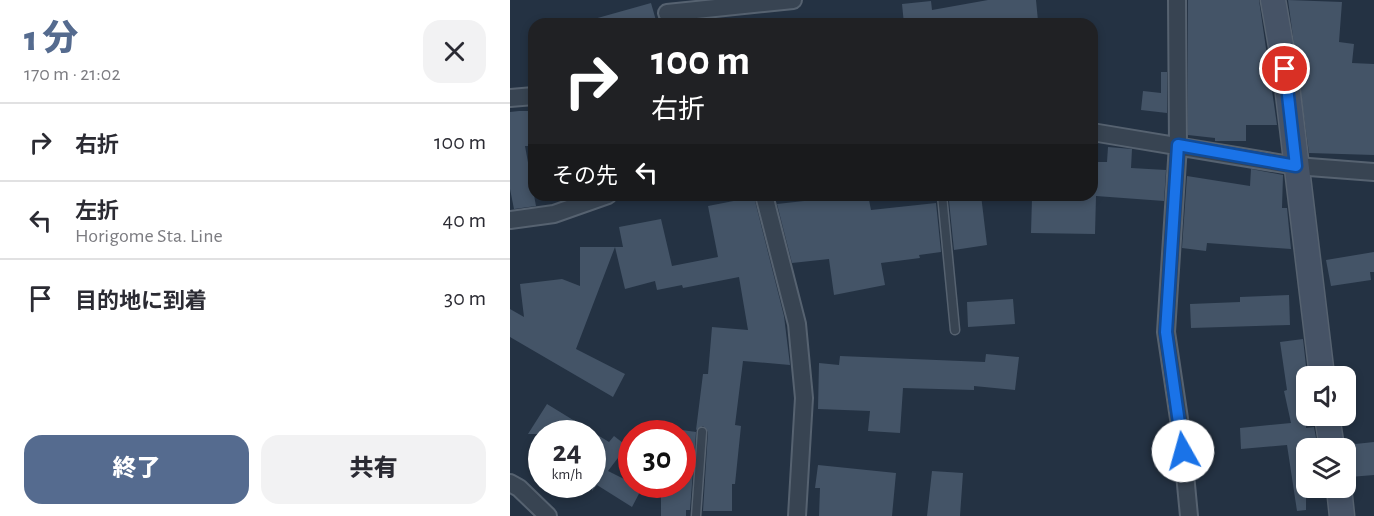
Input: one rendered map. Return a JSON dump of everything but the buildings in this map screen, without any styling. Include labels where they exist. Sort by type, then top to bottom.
[{"type":"main road","points":[[1273,0],[1285,69],[1321,366]]},
{"type":"main road","points":[[1340,498],[1342,516]]},
{"type":"street","points":[[667,12],[793,0]]},
{"type":"street","points":[[1177,0],[1178,145],[1166,332],[1181,432],[1189,516]]},
{"type":"street","points":[[510,98],[528,96]]},
{"type":"street","points":[[1098,133],[1296,166],[1374,172]]},
{"type":"street","points":[[510,220],[554,214],[571,201]]},
{"type":"street","points":[[766,201],[797,324],[804,398],[802,463],[796,516]]},
{"type":"street","points":[[510,483],[519,488],[548,516]]},
{"type":"lane","points":[[943,201],[955,330]]},
{"type":"lane","points":[[696,516],[702,432]]},
{"type":"route","points":[[1183,451],[1166,332],[1178,145],[1296,166],[1285,69]]}]
